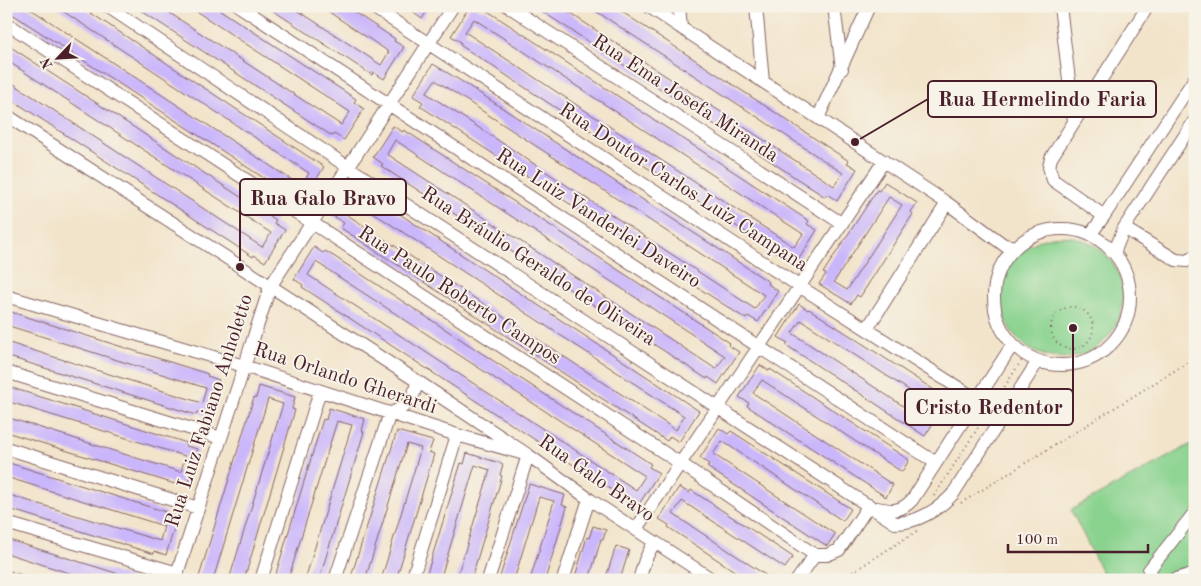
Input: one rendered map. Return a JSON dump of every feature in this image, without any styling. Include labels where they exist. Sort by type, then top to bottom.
[{"type":"street","name":"Rua Bráulio Geraldo de Oliveira","points":[[107,6],[348,167],[718,406],[895,523],[921,522],[943,505],[953,494],[1038,361]]},
{"type":"street","name":"Rua Luiz Vanderlei Daveiro","points":[[239,6],[936,463]]},
{"type":"street","name":"Rua Doutor Carlos Luiz Campana","points":[[371,6],[799,286],[976,399]]},
{"type":"street","name":"Rua Luiz Fabiano Anholetto","points":[[177,576],[270,287],[453,6]]},
{"type":"street","name":"Rua Ema Josefa Miranda","points":[[508,6],[841,223]]},
{"type":"street","points":[[648,6],[884,160],[1010,249]]},
{"type":"street","points":[[679,6],[681,28]]},
{"type":"street","points":[[756,6],[763,82]]},
{"type":"street","points":[[834,6],[842,69]]},
{"type":"street","points":[[818,118],[842,69],[869,6]]},
{"type":"street","points":[[1060,6],[1074,121]]},
{"type":"street","points":[[1104,216],[1053,180],[1049,167],[1051,158],[1139,12],[1148,6]]},
{"type":"street","name":"Rua Paulo Roberto Campos","points":[[6,22],[680,464],[815,555]]},
{"type":"street","points":[[1090,235],[1195,78]]},
{"type":"street","name":"Rua Galo Bravo","points":[[6,115],[417,381],[528,455],[589,499],[713,580]]},
{"type":"street","points":[[1114,253],[1124,228],[1195,120]]},
{"type":"street","points":[[636,529],[884,160]]},
{"type":"street","points":[[867,329],[947,203]]},
{"type":"street","points":[[1124,228],[1176,260],[1191,258]]},
{"type":"street","points":[[1070,229],[1090,235],[1114,253],[1128,279],[1130,298],[1127,318],[1119,336],[1105,351],[1083,362],[1058,365],[1038,361],[1025,355],[1013,344],[1001,327],[995,307],[994,297],[998,276],[1010,249],[1030,237],[1049,230],[1070,229]]},
{"type":"street","name":"Rua Orlando Gherardi","points":[[6,296],[244,366],[457,435],[528,455]]},
{"type":"street","points":[[797,580],[815,555],[827,555],[839,550],[871,507],[894,511],[907,506],[1013,344]]},
{"type":"street","points":[[6,372],[220,438]]},
{"type":"street","points":[[335,580],[390,413],[399,410],[412,398],[416,390],[417,381]]},
{"type":"street","points":[[261,580],[320,391]]},
{"type":"street","points":[[412,580],[457,435]]},
{"type":"street","points":[[6,448],[198,508]]},
{"type":"street","points":[[488,580],[528,455]]},
{"type":"street","points":[[563,580],[589,499]]},
{"type":"street","points":[[912,500],[914,510],[921,522]]},
{"type":"street","points":[[1154,580],[1149,570],[1195,512]]},
{"type":"street","points":[[6,523],[160,574],[177,576]]},
{"type":"street","points":[[639,580],[645,560],[654,542]]},
{"type":"street","points":[[1173,580],[1189,575],[1190,580]]},
{"type":"path","points":[[1076,307],[1087,312],[1092,319],[1094,327],[1092,339],[1083,347],[1072,350],[1060,347],[1052,338],[1050,326],[1055,315],[1060,311],[1065,308],[1076,307]]},
{"type":"path","points":[[930,503],[1025,355]]},
{"type":"path","points":[[957,505],[1195,358]]},
{"type":"path","points":[[840,580],[921,522]]},
{"type":"green space","points":[[1062,236],[1074,237],[1085,241],[1096,246],[1105,254],[1113,263],[1118,274],[1122,285],[1122,309],[1118,320],[1113,331],[1105,340],[1096,348],[1085,353],[1074,357],[1062,358],[1050,357],[1039,353],[1028,348],[1019,340],[1011,331],[1006,320],[1002,309],[1001,297],[1002,285],[1006,274],[1011,263],[1019,254],[1028,246],[1039,241],[1050,237]]},
{"type":"green space","points":[[1195,442],[1195,580],[1106,580],[1071,510]]},
{"type":"building","points":[[6,6],[26,6],[301,186],[309,173],[55,6],[80,6],[324,167],[304,199],[295,193],[293,197],[6,10]]},
{"type":"building","points":[[134,6],[159,6],[341,125],[350,112],[188,6],[214,6],[356,99],[354,102],[364,109],[344,140],[334,134],[332,136]]},
{"type":"building","points":[[266,6],[291,6],[381,65],[389,52],[320,6],[345,6],[404,47],[384,79],[373,72],[372,75]]},
{"type":"building","points":[[404,6],[430,6],[422,19]]},
{"type":"building","points":[[470,6],[475,6],[482,11],[483,8],[809,221],[807,224],[817,230],[797,262],[787,256],[785,258],[460,45],[461,42],[451,36]],"holes":[[[474,19],[803,234],[794,247],[465,32]]]},
{"type":"building","points":[[534,6],[559,6],[834,186],[843,173],[588,6],[613,6],[849,161],[847,163],[857,169],[837,201],[827,194],[825,197]]},
{"type":"building","points":[[6,44],[276,220],[274,223],[285,230],[265,262],[254,255],[253,257],[6,96],[6,79],[262,247],[271,233],[6,60]]},
{"type":"building","points":[[433,64],[769,282],[768,284],[778,291],[758,322],[748,316],[746,319],[420,106],[423,102],[413,96]],"holes":[[[435,80],[764,295],[755,309],[426,93]]]},
{"type":"building","points":[[393,126],[403,132],[404,130],[730,343],[728,345],[739,352],[718,384],[708,377],[707,379],[381,166],[383,164],[373,157]],"holes":[[[395,140],[725,356],[716,369],[387,154]]]},
{"type":"building","points":[[885,182],[917,203],[911,212],[913,214],[860,297],[857,295],[851,304],[819,284],[826,274],[823,273],[832,259],[877,190],[879,191]],"holes":[[[889,197],[902,205],[847,290],[834,282]]]},
{"type":"building","points":[[354,184],[699,411],[679,442],[670,436],[667,441],[341,228],[344,223],[333,216]],"holes":[[[355,201],[684,416],[676,430],[346,214]]]},
{"type":"building","points":[[314,247],[323,253],[325,251],[651,464],[649,467],[659,473],[639,504],[629,498],[627,500],[302,287],[303,285],[294,279]],"holes":[[[316,262],[645,476],[636,490],[308,275]]]},
{"type":"building","points":[[799,304],[948,399],[941,411],[801,320],[792,333],[932,425],[925,436],[786,345],[788,343],[778,337]]},
{"type":"building","points":[[8,311],[208,374],[207,376],[219,380],[208,416],[197,412],[196,415],[6,356],[6,342],[202,403],[206,388],[6,325]]},
{"type":"building","points":[[760,365],[769,371],[770,369],[909,460],[902,472],[762,380],[753,393],[893,485],[886,497],[747,406],[749,403],[739,397]]},
{"type":"building","points":[[6,386],[187,443],[186,446],[198,449],[187,485],[176,482],[175,484],[6,432],[6,417],[181,472],[185,456],[6,401]]},
{"type":"building","points":[[259,386],[295,397],[292,409],[295,410],[244,580],[229,580],[283,404],[268,399],[213,580],[207,580],[199,577]]},
{"type":"building","points":[[329,408],[365,419],[362,431],[364,432],[319,580],[305,580],[352,425],[337,421],[288,580],[274,580],[323,419],[326,420]]},
{"type":"building","points":[[719,428],[728,434],[731,431],[851,509],[843,521],[722,441],[713,454],[835,534],[827,546],[707,467],[709,464],[700,458]]},
{"type":"building","points":[[397,431],[433,441],[429,452],[434,454],[396,580],[381,580],[421,448],[407,444],[365,580],[350,580]]},
{"type":"building","points":[[467,453],[503,464],[500,475],[502,476],[471,580],[456,580],[490,470],[475,465],[440,580],[425,580],[461,463],[464,464]]},
{"type":"building","points":[[6,462],[166,512],[165,515],[177,519],[166,555],[154,551],[154,554],[6,508],[6,494],[160,541],[164,526],[6,477]]},
{"type":"building","points":[[529,484],[565,495],[562,505],[567,507],[545,580],[530,580],[554,501],[539,497],[514,580],[499,580]]},
{"type":"building","points":[[679,487],[689,493],[691,490],[793,557],[785,568],[682,501],[673,514],[773,580],[748,580],[668,527],[669,525],[659,519]]},
{"type":"building","points":[[593,526],[606,530],[603,540],[601,539],[589,580],[574,580],[587,537],[589,538]]},
{"type":"building","points":[[6,539],[132,578],[132,580],[91,580],[6,553]]},
{"type":"building","points":[[616,546],[629,550],[620,580],[605,580]]},
{"type":"building","points":[[6,570],[32,578],[32,580],[6,580]]},
{"type":"place","name":"Rua Hermelindo Faria","points":[[855,142]]},
{"type":"place","name":"Rua Galo Bravo","points":[[240,267]]},
{"type":"place","name":"Cristo Redentor","points":[[1073,328]]}]
